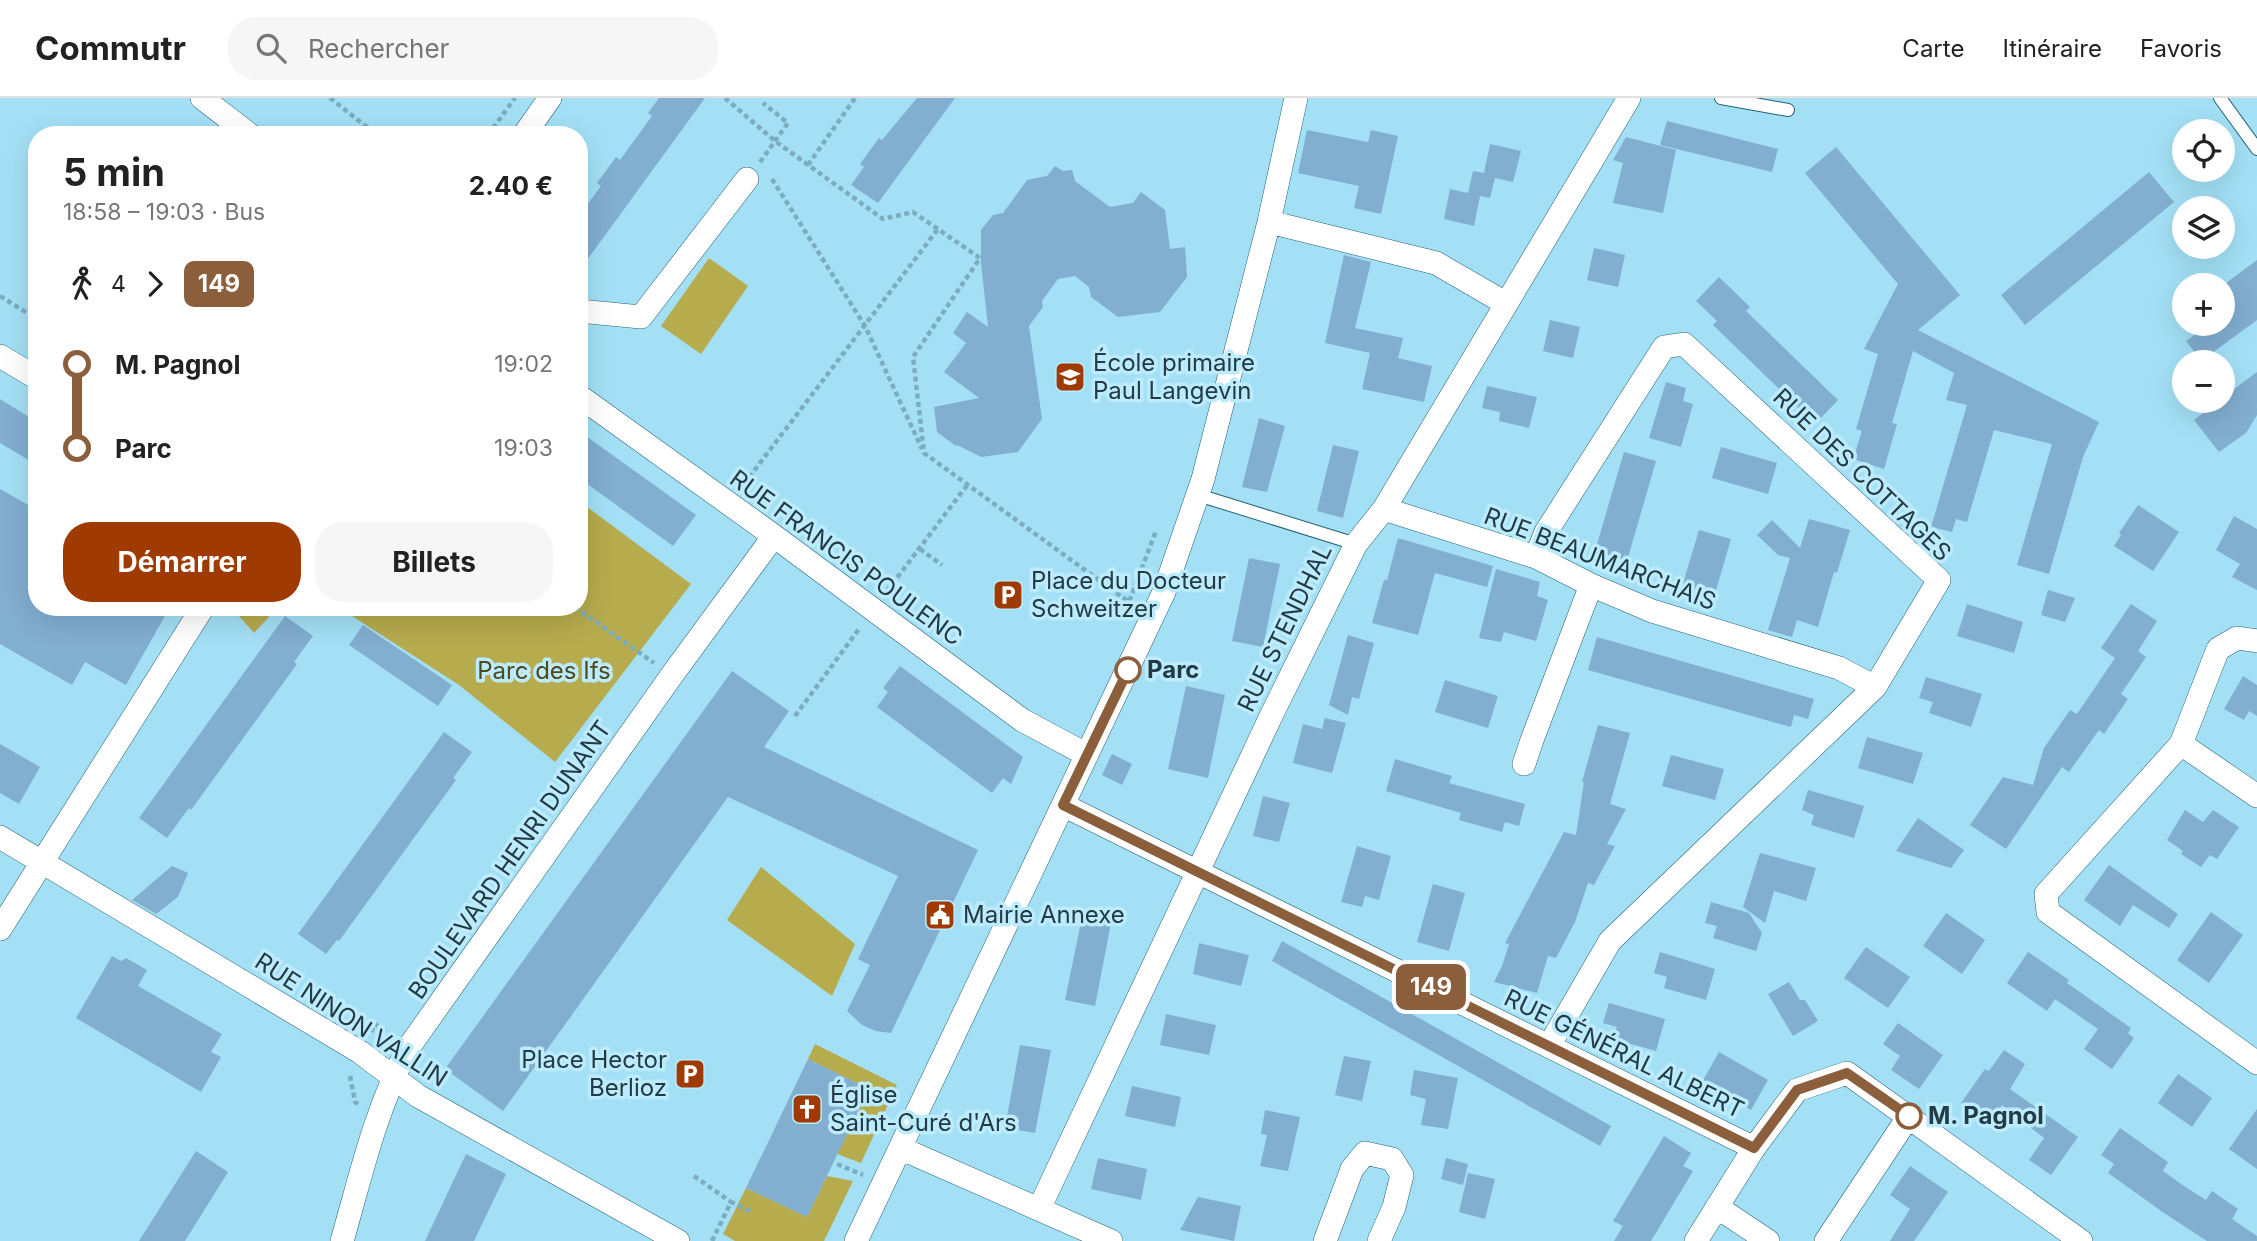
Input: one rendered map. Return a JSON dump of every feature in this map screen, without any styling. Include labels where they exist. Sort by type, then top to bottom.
[{"type":"street","points":[[202,98],[238,126]]},
{"type":"street","points":[[531,126],[551,98]]},
{"type":"street","points":[[856,1241],[1164,592],[1198,495],[1269,222],[1296,98]]},
{"type":"street","name":"RUE STENDHAL","points":[[1039,1209],[1272,714],[1356,544],[1384,509],[1629,98]]},
{"type":"street","points":[[588,312],[640,317],[747,179]]},
{"type":"street","points":[[1269,222],[1436,263],[1505,303]]},
{"type":"street","name":"RUE DES COTTAGES","points":[[1536,557],[1546,532],[1664,347],[1684,344],[1939,580],[1875,687],[1610,941],[1549,1046]]},
{"type":"street","points":[[0,356],[28,373]]},
{"type":"street","name":"RUE FRANCIS POULENC","points":[[588,402],[1022,720],[1087,755]]},
{"type":"street","name":"RUE BEAUMARCHAIS","points":[[1384,509],[1536,557],[1591,585],[1652,611],[1839,668],[1875,687]]},
{"type":"street","name":"BOULEVARD HENRI DUNANT","points":[[342,1241],[379,1114],[393,1077],[409,1047],[672,675],[774,536]]},
{"type":"street","points":[[1524,764],[1591,585]]},
{"type":"street","points":[[0,929],[197,616]]},
{"type":"street","points":[[2257,641],[2237,638],[2218,649],[2181,744],[2046,894],[2048,912],[2257,1063]]},
{"type":"street","points":[[2181,744],[2257,796]]},
{"type":"street","name":"RUE GÉNÉRAL ALBERT","points":[[1063,805],[1754,1148],[1797,1090],[1847,1073],[2081,1241]]},
{"type":"street","name":"RUE NINON VALLIN","points":[[0,837],[360,1052],[431,1104],[677,1241]]},
{"type":"street","points":[[1826,1241],[1909,1116]]},
{"type":"street","points":[[900,1148],[1111,1241]]},
{"type":"street","points":[[1696,1241],[1754,1148]]},
{"type":"street","points":[[1325,1241],[1352,1169],[1365,1153],[1392,1159],[1402,1175],[1394,1207],[1378,1241]]},
{"type":"street","points":[[1717,1207],[1768,1241]]},
{"type":"lane","points":[[1721,98],[1788,110]]},
{"type":"lane","points":[[2220,98],[2257,149]]},
{"type":"lane","points":[[1198,495],[1356,544]]},
{"type":"path","points":[[330,98],[366,126]]},
{"type":"path","points":[[494,126],[514,98]]},
{"type":"path","points":[[725,98],[775,141],[883,219],[913,212],[980,258],[913,357],[924,453]]},
{"type":"path","points":[[808,165],[855,98]]},
{"type":"path","points":[[764,103],[788,123],[775,141]]},
{"type":"path","points":[[761,161],[865,326],[924,453],[1129,602],[1158,526]]},
{"type":"path","points":[[729,504],[938,229]]},
{"type":"path","points":[[0,296],[28,313]]},
{"type":"path","points":[[920,549],[942,565]]},
{"type":"path","points":[[588,616],[672,675]]},
{"type":"path","points":[[694,1176],[731,1202],[752,1212]]},
{"type":"path","points":[[712,1241],[731,1202]]},
{"type":"green space","points":[[709,258],[748,286],[701,354],[661,326]]},
{"type":"green space","name":"Parc des Ifs","points":[[588,508],[691,584],[555,762],[459,685],[352,616],[588,616]]},
{"type":"green space","points":[[239,616],[270,616],[254,633]]},
{"type":"green space","points":[[761,867],[855,944],[832,996],[727,920]]},
{"type":"green space","points":[[815,1044],[897,1085],[861,1163],[837,1154],[869,1089],[808,1059]]},
{"type":"green space","points":[[827,1176],[853,1181],[824,1241],[735,1241],[723,1234],[746,1188],[807,1217]]},
{"type":"building","points":[[659,98],[705,98],[588,259],[588,204],[601,186],[597,183],[616,157],[620,160],[652,116],[648,113]]},
{"type":"building","points":[[917,98],[955,98],[878,203],[851,185],[864,167],[860,164],[879,138],[882,140]]},
{"type":"building","points":[[1667,121],[1778,149],[1772,172],[1660,145]]},
{"type":"building","points":[[1307,130],[1368,142],[1371,130],[1398,136],[1381,214],[1354,208],[1359,186],[1298,173]]},
{"type":"building","points":[[1626,137],[1676,150],[1663,213],[1613,203],[1623,163],[1613,160]]},
{"type":"building","points":[[1490,144],[1521,151],[1513,182],[1495,178],[1490,198],[1480,196],[1474,226],[1444,219],[1450,189],[1468,193],[1473,171],[1484,173]]},
{"type":"building","points":[[1836,147],[1960,295],[1918,330],[2099,422],[2083,457],[2049,574],[2017,565],[2052,444],[1994,430],[1967,522],[1956,519],[1952,532],[1931,527],[1967,405],[1946,400],[1954,373],[1913,351],[1892,423],[1897,424],[1884,469],[1853,459],[1862,431],[1856,429],[1878,354],[1864,349],[1898,284],[1805,173]]},
{"type":"building","points":[[1055,166],[1063,171],[1072,170],[1075,181],[1110,207],[1133,203],[1141,192],[1165,210],[1170,249],[1185,247],[1187,277],[1160,312],[1118,317],[1091,297],[1089,287],[1075,276],[1058,279],[1029,326],[1042,419],[1018,452],[981,457],[956,446],[937,432],[934,407],[979,398],[944,372],[966,343],[953,333],[967,312],[988,327],[981,263],[981,230],[993,215],[1003,213],[1027,180],[1047,176]]},
{"type":"building","points":[[2149,172],[2172,200],[2172,204],[2025,325],[2001,295]]},
{"type":"building","points":[[1594,248],[1625,255],[1618,287],[1587,280]]},
{"type":"building","points":[[1344,255],[1371,262],[1355,328],[1403,338],[1398,358],[1432,366],[1424,402],[1362,389],[1370,353],[1325,343]]},
{"type":"building","points":[[2257,260],[2257,320],[2216,350],[2193,350],[2186,341],[2193,336],[2235,336],[2235,276]]},
{"type":"building","points":[[1719,277],[1750,307],[1746,311],[1838,400],[1817,422],[1809,414],[1807,416],[1713,325],[1717,321],[1696,301]]},
{"type":"building","points":[[1550,320],[1580,327],[1573,358],[1543,351]]},
{"type":"building","points":[[2257,372],[2257,415],[2246,433],[2219,452],[2194,420],[2203,413],[2235,413],[2235,388]]},
{"type":"building","points":[[1666,382],[1686,388],[1683,401],[1693,404],[1681,447],[1649,438]]},
{"type":"building","points":[[1487,386],[1537,397],[1529,428],[1499,421],[1500,412],[1482,408]]},
{"type":"building","points":[[0,399],[28,416],[28,460],[0,443]]},
{"type":"building","points":[[1259,418],[1285,426],[1267,492],[1242,487]]},
{"type":"building","points":[[588,437],[696,515],[673,546],[588,485]]},
{"type":"building","points":[[1333,445],[1359,451],[1343,518],[1317,511]]},
{"type":"building","points":[[1721,447],[1777,463],[1768,494],[1712,478]]},
{"type":"building","points":[[1624,452],[1656,461],[1627,561],[1595,551]]},
{"type":"building","points":[[0,489],[28,505],[28,616],[165,616],[126,685],[85,662],[72,685],[0,644]]},
{"type":"building","points":[[2138,505],[2179,532],[2153,571],[2114,546],[2121,535],[2119,533]]},
{"type":"building","points":[[2234,516],[2257,529],[2257,590],[2232,577],[2240,564],[2216,550]]},
{"type":"building","points":[[1809,519],[1850,530],[1818,627],[1797,620],[1792,637],[1768,630],[1790,558],[1778,555],[1757,535],[1772,520],[1800,548]]},
{"type":"building","points":[[1699,530],[1731,539],[1714,597],[1682,587]]},
{"type":"building","points":[[1398,538],[1493,566],[1487,587],[1435,573],[1418,635],[1372,623]]},
{"type":"building","points":[[1249,558],[1280,564],[1263,647],[1232,641]]},
{"type":"building","points":[[1496,569],[1540,582],[1537,596],[1548,600],[1536,641],[1504,632],[1501,642],[1479,638]]},
{"type":"building","points":[[2048,590],[2075,598],[2065,622],[2041,615]]},
{"type":"building","points":[[1967,604],[2023,622],[2014,653],[1957,636]]},
{"type":"building","points":[[2131,604],[2157,621],[2138,651],[2146,657],[2121,694],[2128,699],[2104,734],[2099,730],[2069,772],[2062,767],[2006,849],[1970,825],[2003,777],[2033,785],[2044,748],[2070,710],[2077,714],[2115,658],[2101,648]]},
{"type":"building","points":[[285,616],[313,636],[294,662],[297,664],[191,810],[189,808],[167,838],[139,818]]},
{"type":"building","points":[[363,625],[452,685],[438,706],[349,645]]},
{"type":"building","points":[[1348,635],[1374,643],[1359,699],[1352,697],[1348,715],[1329,705]]},
{"type":"building","points":[[1597,637],[1814,699],[1808,719],[1794,715],[1791,727],[1588,670]]},
{"type":"building","points":[[900,666],[1023,757],[1011,784],[1003,778],[992,793],[877,707],[888,692],[883,688]]},
{"type":"building","points":[[732,671],[789,711],[764,747],[978,850],[891,1033],[862,1025],[847,1011],[870,965],[858,959],[898,876],[728,797],[503,1111],[445,1069]]},
{"type":"building","points":[[2243,676],[2257,685],[2257,716],[2249,711],[2244,720],[2224,709]]},
{"type":"building","points":[[1926,677],[1982,694],[1971,727],[1929,713],[1933,702],[1919,698]]},
{"type":"building","points":[[1445,680],[1498,696],[1488,728],[1435,712]]},
{"type":"building","points":[[1186,686],[1225,695],[1208,778],[1168,769]]},
{"type":"building","points":[[1325,718],[1346,723],[1332,773],[1293,763],[1303,724],[1322,729]]},
{"type":"building","points":[[1598,725],[1630,733],[1610,804],[1626,809],[1607,844],[1615,846],[1594,885],[1588,883],[1575,922],[1556,958],[1548,956],[1537,993],[1494,982],[1509,944],[1505,943],[1564,832],[1576,835],[1582,782]]},
{"type":"building","points":[[444,732],[472,752],[453,778],[456,780],[339,941],[337,940],[326,954],[298,934]]},
{"type":"building","points":[[1867,737],[1923,753],[1913,784],[1858,768]]},
{"type":"building","points":[[0,744],[40,767],[19,804],[0,793]]},
{"type":"building","points":[[1112,754],[1132,764],[1122,785],[1102,775]]},
{"type":"building","points":[[1671,755],[1724,769],[1715,800],[1662,786]]},
{"type":"building","points":[[1395,759],[1452,776],[1449,783],[1525,804],[1519,826],[1505,822],[1502,832],[1459,820],[1461,813],[1386,791]]},
{"type":"building","points":[[1808,790],[1864,806],[1854,838],[1811,825],[1814,815],[1802,810]]},
{"type":"building","points":[[1263,796],[1290,803],[1279,842],[1253,836]]},
{"type":"building","points":[[2185,810],[2203,822],[2213,810],[2239,827],[2217,859],[2210,855],[2201,867],[2181,854],[2183,851],[2167,840]]},
{"type":"building","points":[[1918,818],[1964,850],[1951,868],[1896,851]]},
{"type":"building","points":[[1357,846],[1391,856],[1379,900],[1365,896],[1362,907],[1341,902]]},
{"type":"building","points":[[1760,853],[1816,868],[1806,901],[1774,891],[1765,923],[1743,907]]},
{"type":"building","points":[[2109,865],[2178,914],[2169,928],[2133,905],[2120,926],[2084,900]]},
{"type":"building","points":[[172,866],[188,873],[178,897],[156,914],[132,900]]},
{"type":"building","points":[[1433,884],[1465,893],[1449,951],[1417,942]]},
{"type":"building","points":[[1711,902],[1749,913],[1762,933],[1756,951],[1713,938],[1717,926],[1705,923]]},
{"type":"building","points":[[2211,912],[2243,935],[2209,983],[2177,960]]},
{"type":"building","points":[[1946,913],[1985,940],[1962,974],[1923,946]]},
{"type":"building","points":[[1082,917],[1111,923],[1095,1006],[1065,1000]]},
{"type":"building","points":[[1282,941],[1611,1126],[1600,1146],[1272,961]]},
{"type":"building","points":[[1199,943],[1249,955],[1241,986],[1193,974]]},
{"type":"building","points":[[1866,947],[1910,977],[1888,1008],[1844,978]]},
{"type":"building","points":[[1660,952],[1715,969],[1706,1000],[1664,988],[1667,977],[1654,973]]},
{"type":"building","points":[[2028,952],[2131,1028],[2128,1033],[2134,1038],[2112,1069],[2084,1049],[2098,1029],[2055,999],[2047,1011],[2007,983]]},
{"type":"building","points":[[112,956],[121,961],[126,958],[147,970],[138,986],[222,1034],[211,1052],[221,1057],[201,1092],[76,1018]]},
{"type":"building","points":[[1789,982],[1818,1021],[1793,1036],[1768,994]]},
{"type":"building","points":[[1609,1003],[1665,1019],[1656,1051],[1613,1039],[1617,1027],[1603,1023]]},
{"type":"building","points":[[1166,1014],[1216,1025],[1209,1055],[1160,1045]]},
{"type":"building","points":[[1898,1023],[1943,1055],[1919,1089],[1891,1070],[1900,1056],[1883,1044]]},
{"type":"building","points":[[1020,1045],[1051,1050],[1035,1133],[1005,1128]]},
{"type":"building","points":[[2004,1050],[2025,1064],[2010,1089],[2078,1137],[2051,1175],[2029,1160],[2044,1138],[2002,1105],[1990,1123],[1961,1103],[1985,1069],[1989,1071]]},
{"type":"building","points":[[1719,1052],[1768,1080],[1751,1110],[1702,1082]]},
{"type":"building","points":[[1344,1056],[1371,1061],[1362,1101],[1335,1095]]},
{"type":"building","points":[[808,1059],[869,1089],[807,1217],[746,1188]]},
{"type":"building","points":[[1414,1070],[1458,1078],[1448,1129],[1421,1125],[1426,1099],[1410,1095]]},
{"type":"building","points":[[2178,1074],[2212,1098],[2192,1127],[2158,1103]]},
{"type":"building","points":[[1132,1086],[1181,1097],[1175,1127],[1125,1116]]},
{"type":"building","points":[[2257,1109],[2257,1169],[2229,1149]]},
{"type":"building","points":[[1265,1110],[1300,1117],[1288,1171],[1260,1166],[1267,1135],[1261,1134]]},
{"type":"building","points":[[2120,1128],[2168,1162],[2163,1171],[2184,1186],[2206,1200],[2212,1191],[2238,1209],[2232,1219],[2257,1236],[2257,1241],[2207,1241],[2108,1173],[2114,1164],[2101,1155]]},
{"type":"building","points":[[1664,1136],[1691,1153],[1683,1166],[1693,1171],[1651,1241],[1614,1241],[1623,1226],[1613,1221]]},
{"type":"building","points":[[196,1151],[228,1172],[185,1241],[139,1241]]},
{"type":"building","points":[[466,1154],[506,1174],[474,1241],[425,1241]]},
{"type":"building","points":[[1098,1158],[1147,1169],[1141,1200],[1091,1189]]},
{"type":"building","points":[[1446,1158],[1468,1164],[1463,1185],[1441,1179]]},
{"type":"building","points":[[1910,1166],[1948,1192],[1914,1241],[1890,1241],[1910,1209],[1890,1195]]},
{"type":"building","points":[[1468,1173],[1495,1179],[1485,1219],[1459,1212]]},
{"type":"building","points":[[1198,1197],[1241,1206],[1234,1241],[1180,1230]]},
{"type":"bus line","name":"149","points":[[1128,670],[1063,805],[1754,1148],[1797,1090],[1847,1073],[1909,1116]]},
{"type":"place","name":"École primaire Paul Langevin","points":[[1070,377]]},
{"type":"place","name":"Place du Docteur Schweitzer","points":[[1008,595]]},
{"type":"place","name":"Parc","points":[[1128,670]]},
{"type":"place","name":"Mairie Annexe","points":[[940,915]]},
{"type":"place","name":"Place Hector Berlioz","points":[[690,1074]]},
{"type":"place","name":"Église Saint-Curé d'Ars","points":[[807,1109]]},
{"type":"place","name":"M. Pagnol","points":[[1909,1116]]}]
